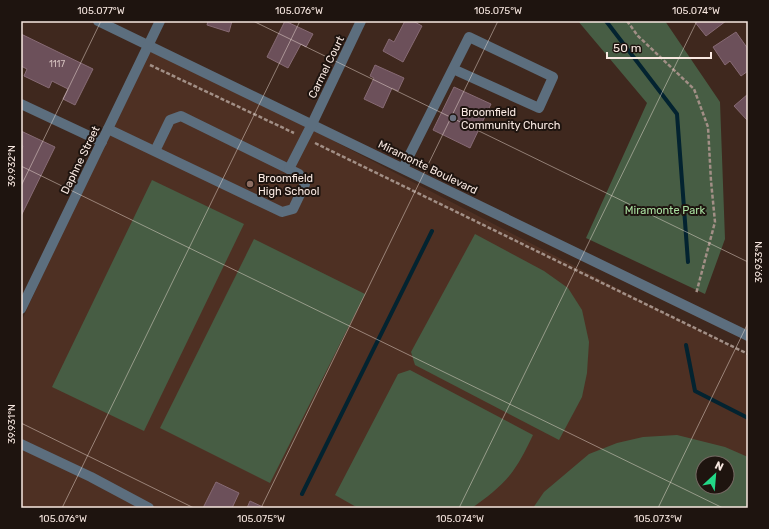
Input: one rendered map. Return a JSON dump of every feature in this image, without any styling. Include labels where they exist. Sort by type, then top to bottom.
[{"type":"street","name":"Miramonte Boulevard","points":[[98,21],[748,336]]},
{"type":"street","name":"Daphne Street","points":[[21,310],[160,21]]},
{"type":"street","name":"Carmel Court","points":[[288,168],[312,124],[361,21]]},
{"type":"street","points":[[403,168],[469,37],[553,77],[539,108],[453,69]]},
{"type":"street","points":[[21,104],[102,142]]},
{"type":"street","points":[[108,129],[155,152],[282,212],[293,209],[305,184],[299,174],[181,116],[170,120],[155,152]]},
{"type":"street","points":[[21,444],[91,477],[149,508]]},
{"type":"path","points":[[627,21],[638,36],[694,89],[708,127],[711,181],[716,222],[696,294]]},
{"type":"path","points":[[141,61],[304,138],[748,354]]},
{"type":"shaded area","name":"Broomfield High School","points":[[149,45],[748,356],[748,508],[21,508],[21,322]]},
{"type":"green space","name":"Miramonte Park","points":[[578,21],[665,21],[720,102],[725,239],[705,294],[586,238],[647,103]]},
{"type":"green space","points":[[152,180],[244,224],[144,431],[52,387]]},
{"type":"green space","points":[[475,234],[544,271],[568,288],[582,310],[589,342],[587,373],[582,397],[559,440],[415,365],[411,352]]},
{"type":"green space","points":[[254,239],[365,294],[270,483],[160,428]]},
{"type":"green space","points":[[410,370],[533,435],[519,462],[504,482],[472,508],[358,508],[335,495],[398,374]]},
{"type":"green space","points":[[677,435],[725,447],[748,457],[748,508],[533,508],[544,492],[589,454],[617,443],[643,437]]},
{"type":"building","points":[[208,21],[232,21],[229,32],[207,25]]},
{"type":"building","points":[[285,21],[313,34],[306,47],[301,44],[288,68],[267,57]]},
{"type":"building","points":[[405,21],[413,21],[422,26],[403,62],[383,51],[389,39],[394,42]]},
{"type":"building","points":[[694,21],[726,21],[706,36]]},
{"type":"building","points":[[736,32],[748,49],[748,71],[741,76],[730,61],[725,65],[713,47]]},
{"type":"building","points":[[21,34],[93,69],[75,105],[63,99],[68,89],[52,81],[49,88],[24,76],[27,69],[21,66]]},
{"type":"building","points":[[375,65],[404,78],[398,91],[392,88],[383,108],[364,99],[374,78],[370,76]]},
{"type":"building","points":[[454,87],[491,104],[470,148],[433,130]]},
{"type":"building","points":[[748,94],[748,120],[747,120],[734,106]]},
{"type":"building","points":[[21,131],[55,147],[21,216],[21,151],[23,146],[21,145]]},
{"type":"building","points":[[216,482],[239,493],[232,508],[203,508]]},
{"type":"building","points":[[250,501],[265,508],[247,508]]},
{"type":"waterway","points":[[606,21],[677,114],[688,262]]},
{"type":"waterway","points":[[302,494],[432,231]]},
{"type":"waterway","points":[[686,345],[695,391],[748,418]]},
{"type":"place","name":"Broomfield Community Church","points":[[453,118]]},
{"type":"place","name":"Broomfield High School","points":[[250,184]]}]
